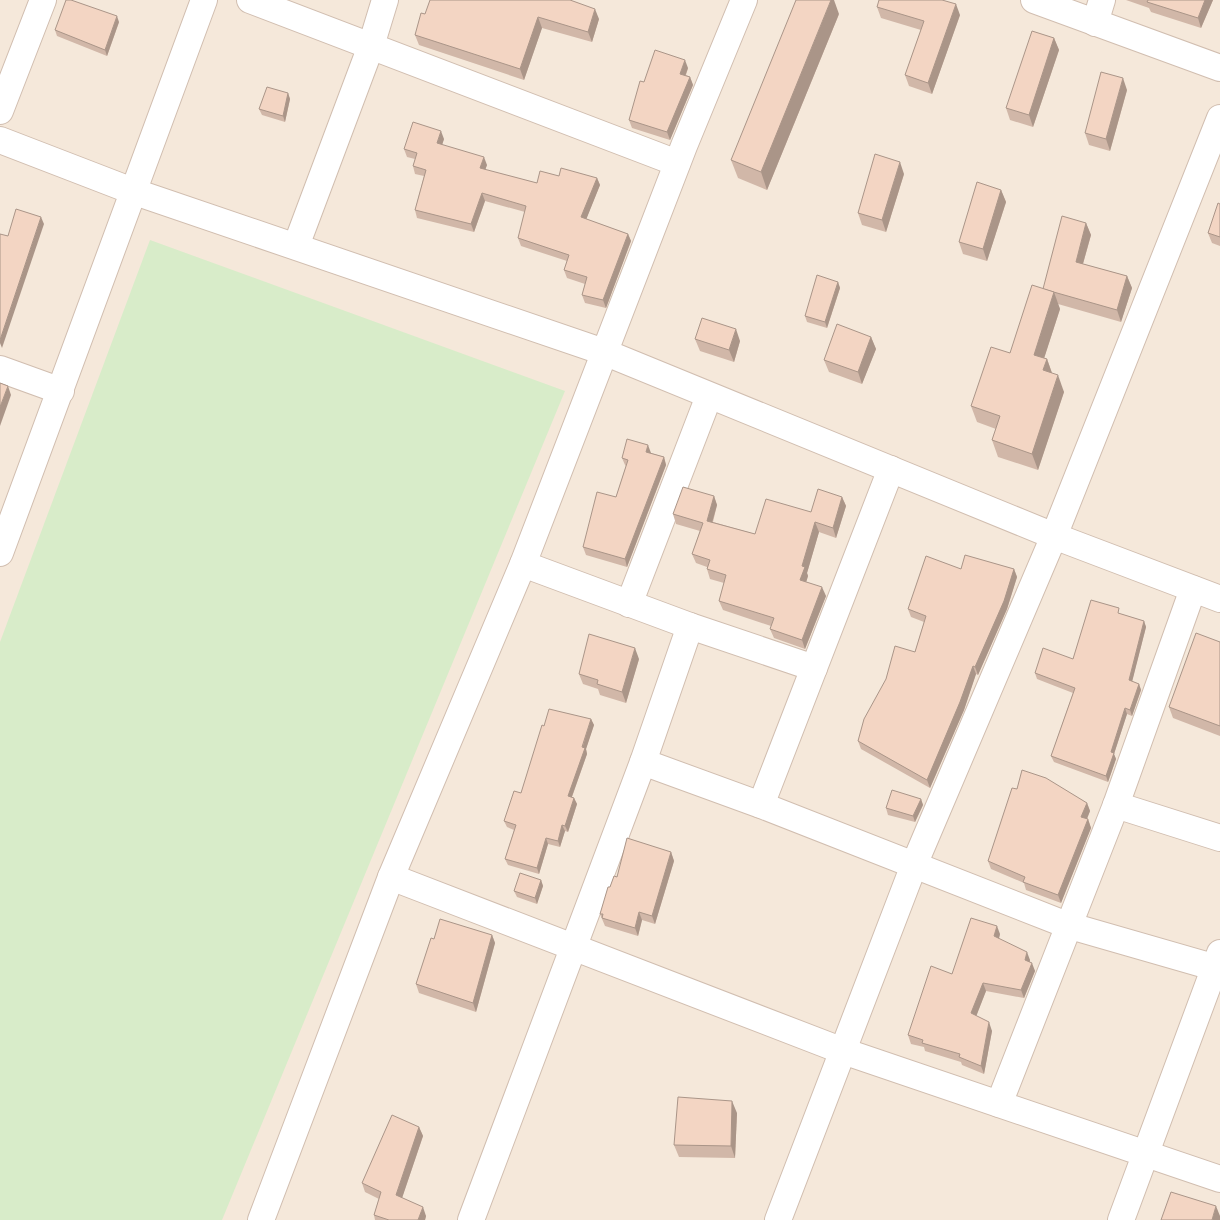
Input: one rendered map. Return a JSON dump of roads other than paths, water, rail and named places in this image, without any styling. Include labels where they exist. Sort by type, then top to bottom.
[{"type":"street","points":[[0,111],[43,0]]},
{"type":"street","points":[[0,553],[135,192],[204,0]]},
{"type":"street","points":[[250,0],[677,164]]},
{"type":"street","points":[[296,246],[372,46],[385,0]]},
{"type":"street","points":[[262,1220],[390,877],[523,564],[677,164],[744,0]]},
{"type":"street","points":[[1034,0],[1099,11],[1220,68]]},
{"type":"street","points":[[778,1220],[914,865],[1054,536],[1220,118]]},
{"type":"street","points":[[0,140],[135,192],[604,352],[1054,536],[1220,599]]},
{"type":"street","points":[[0,369],[61,391]]},
{"type":"street","points":[[629,604],[709,396]]},
{"type":"street","points":[[761,805],[891,469]]},
{"type":"street","points":[[523,564],[690,626],[814,668]]},
{"type":"street","points":[[999,1104],[1116,805],[1193,589]]},
{"type":"street","points":[[471,1220],[643,762],[690,626]]},
{"type":"street","points":[[643,762],[761,805],[1068,924],[1218,963],[1121,1220]]},
{"type":"street","points":[[1116,805],[1220,838]]},
{"type":"street","points":[[390,877],[843,1051],[1220,1179]]}]
